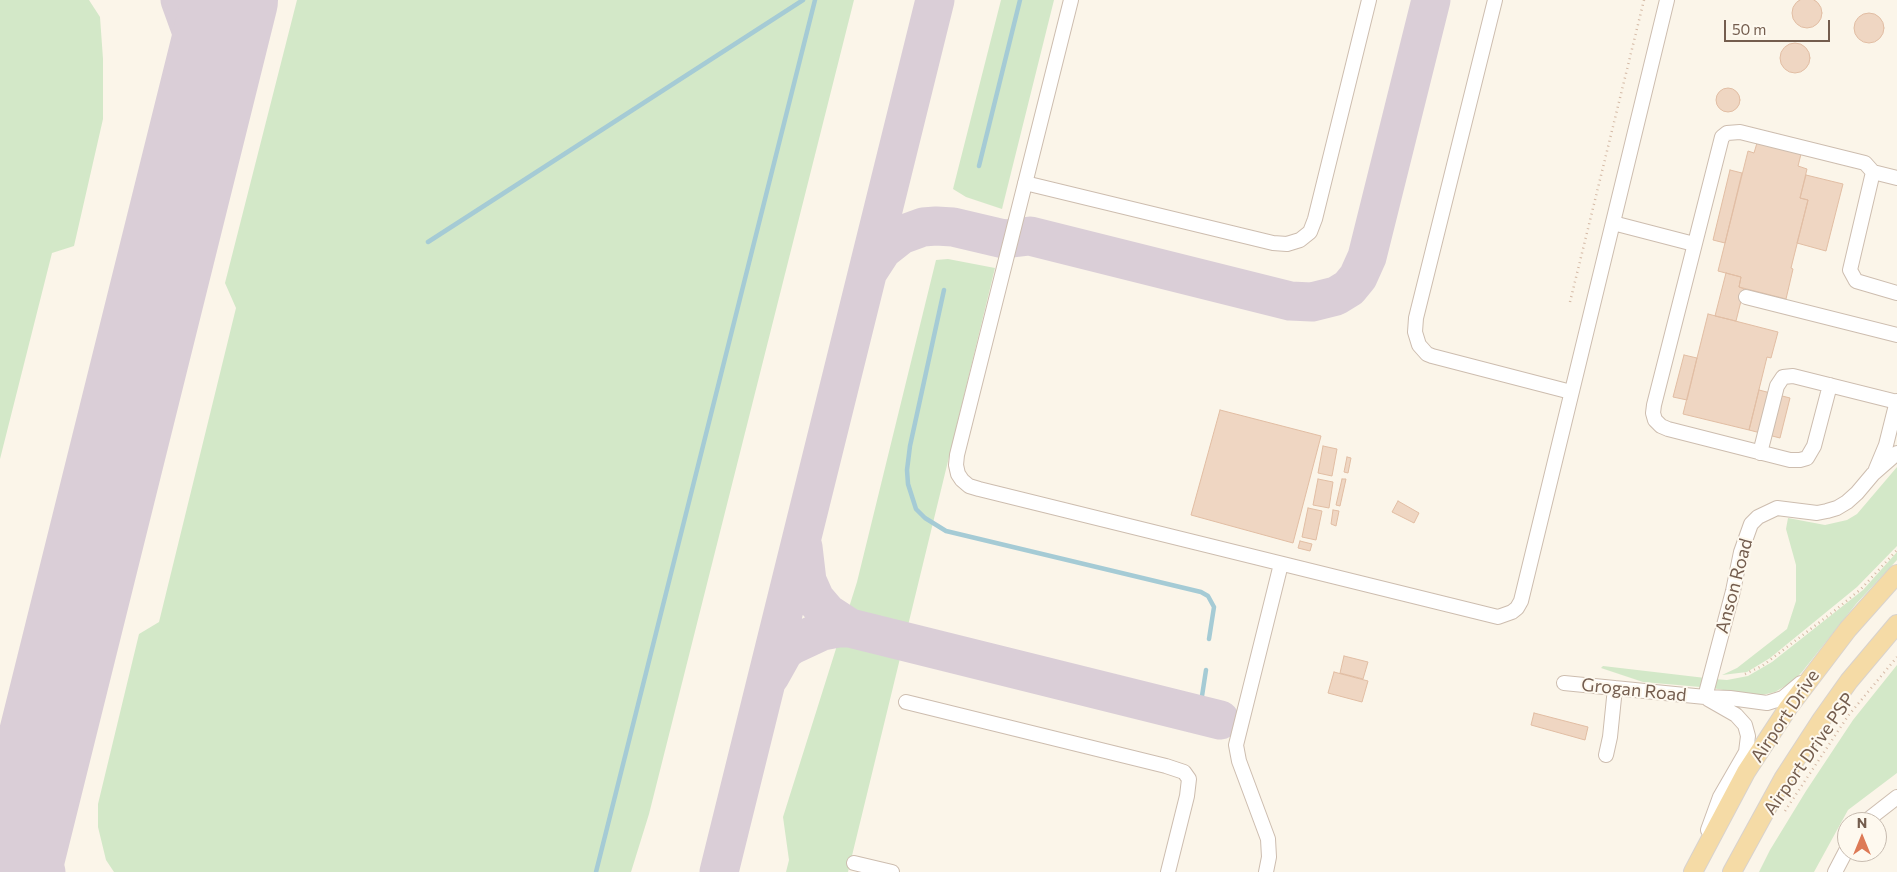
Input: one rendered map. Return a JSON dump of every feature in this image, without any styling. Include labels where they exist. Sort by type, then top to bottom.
[{"type":"main road","name":"Airport Drive","points":[[1694,871],[1746,772],[1814,672],[1848,628],[1897,574]]},
{"type":"main road","name":"Airport Drive","points":[[1732,872],[1783,779],[1817,727],[1849,681],[1897,624]]},
{"type":"lane","points":[[1070,0],[957,455],[956,465],[962,480],[969,486],[979,489],[1498,618],[1512,612],[1521,601],[1668,0]]},
{"type":"lane","points":[[1025,182],[1273,244],[1287,244],[1300,240],[1310,232],[1315,219],[1369,0]]},
{"type":"lane","points":[[1495,0],[1416,318],[1415,332],[1419,345],[1427,354],[1432,356],[1571,392]]},
{"type":"lane","points":[[1830,385],[1814,446],[1807,458],[1800,460],[1790,460],[1668,429],[1661,426],[1655,420],[1653,413],[1720,143],[1727,133],[1740,132],[1865,163],[1873,172],[1897,178]]},
{"type":"lane","points":[[1873,172],[1850,270],[1856,281],[1897,293]]},
{"type":"lane","points":[[1613,223],[1694,244]]},
{"type":"lane","points":[[1746,297],[1897,335]]},
{"type":"lane","points":[[1760,452],[1777,386],[1783,377],[1793,376],[1897,401]]},
{"type":"lane","name":"Anson Road","points":[[1873,474],[1882,456],[1897,401]]},
{"type":"lane","name":"Anson Road","points":[[1705,697],[1733,591],[1741,552],[1751,524],[1758,517],[1777,508],[1817,512],[1837,508],[1857,493],[1873,474],[1897,453]]},
{"type":"lane","points":[[1266,872],[1269,857],[1268,839],[1239,761],[1236,745],[1281,564]]},
{"type":"lane","name":"Grogan Road","points":[[1564,683],[1767,703],[1783,698],[1814,672]]},
{"type":"lane","points":[[1606,755],[1610,737],[1615,688]]},
{"type":"lane","name":"Grogan Road","points":[[1694,871],[1720,798],[1746,752],[1748,736],[1745,725],[1736,714],[1705,697]]},
{"type":"lane","points":[[906,702],[1184,772],[1189,779],[1187,796],[1168,872]]},
{"type":"lane","points":[[1878,812],[1897,797]]},
{"type":"lane","points":[[854,863],[892,872]]},
{"type":"path","points":[[1570,302],[1644,0]]},
{"type":"path","points":[[1745,674],[1762,666],[1833,612],[1861,589],[1897,550]]},
{"type":"path","name":"Airport Drive PSP","points":[[1784,813],[1848,716],[1897,657]]},
{"type":"green space","points":[[0,0],[89,0],[100,17],[103,59],[103,119],[74,246],[52,253],[0,459]]},
{"type":"green space","points":[[297,0],[854,0],[649,814],[631,872],[114,872],[106,860],[98,827],[98,804],[139,634],[159,622],[236,308],[225,283]]},
{"type":"green space","points":[[1001,0],[1054,0],[1002,209],[966,197],[953,189]]},
{"type":"green space","points":[[948,259],[995,268],[848,872],[786,872],[789,860],[783,817],[857,582],[936,260]]},
{"type":"green space","points":[[1897,467],[1897,546],[1857,587],[1770,658],[1747,672],[1722,675],[1737,668],[1787,629],[1796,601],[1796,565],[1786,529],[1788,518],[1825,525],[1847,520],[1857,514]]},
{"type":"green space","points":[[1897,552],[1897,560],[1856,604],[1802,672],[1792,682],[1775,692],[1758,696],[1712,688],[1643,682],[1601,668],[1603,666],[1727,680],[1748,676],[1772,662],[1863,590]]},
{"type":"green space","points":[[1897,665],[1897,773],[1847,812],[1837,812],[1837,830],[1814,872],[1759,872],[1770,850],[1806,791],[1853,720]]},
{"type":"building","points":[[1807,-2],[1813,-1],[1821,7],[1821,19],[1813,27],[1807,28],[1801,27],[1793,19],[1792,13],[1793,7],[1801,-1]]},
{"type":"building","points":[[1869,13],[1880,17],[1884,28],[1880,39],[1869,43],[1858,39],[1854,28],[1858,17]]},
{"type":"building","points":[[1795,43],[1806,47],[1810,58],[1806,69],[1795,73],[1784,69],[1780,58],[1784,47]]},
{"type":"building","points":[[1728,88],[1736,92],[1740,100],[1736,108],[1728,112],[1720,108],[1716,100],[1720,92]]},
{"type":"building","points":[[1757,143],[1801,154],[1798,166],[1807,169],[1800,198],[1808,200],[1791,268],[1793,269],[1786,299],[1739,287],[1741,277],[1718,271],[1748,151],[1754,153]]},
{"type":"building","points":[[1730,170],[1742,173],[1725,243],[1713,240]]},
{"type":"building","points":[[1806,175],[1843,184],[1826,251],[1797,243],[1808,200],[1800,198]]},
{"type":"building","points":[[1726,273],[1741,277],[1739,287],[1744,289],[1736,321],[1715,316]]},
{"type":"building","points":[[1708,314],[1778,332],[1771,358],[1767,357],[1749,430],[1683,414]]},
{"type":"building","points":[[1684,355],[1697,358],[1687,400],[1673,397]]},
{"type":"building","points":[[1759,390],[1790,398],[1780,438],[1749,430]]},
{"type":"building","points":[[1220,410],[1321,436],[1293,543],[1191,515]]},
{"type":"building","points":[[1323,446],[1337,449],[1332,476],[1318,473]]},
{"type":"building","points":[[1347,457],[1351,458],[1348,473],[1344,472]]},
{"type":"building","points":[[1318,479],[1333,482],[1329,508],[1313,505]]},
{"type":"building","points":[[1342,479],[1346,479],[1340,506],[1336,505]]},
{"type":"building","points":[[1398,501],[1419,513],[1414,523],[1392,512]]},
{"type":"building","points":[[1308,508],[1322,511],[1316,540],[1302,537]]},
{"type":"building","points":[[1333,510],[1339,511],[1336,526],[1331,524]]},
{"type":"building","points":[[1300,541],[1312,544],[1310,551],[1298,548]]},
{"type":"building","points":[[1344,656],[1368,662],[1363,679],[1340,673]]},
{"type":"building","points":[[1334,672],[1368,681],[1362,702],[1328,693]]},
{"type":"building","points":[[1534,713],[1588,727],[1585,740],[1531,725]]},
{"type":"waterway","points":[[428,242],[803,0]]},
{"type":"waterway","points":[[596,872],[815,0]]},
{"type":"waterway","points":[[979,166],[1020,0]]},
{"type":"waterway","points":[[944,290],[910,446],[907,470],[908,484],[916,509],[925,518],[946,531],[1201,592],[1208,596],[1214,607],[1209,639]]},
{"type":"waterway","points":[[1202,696],[1206,670]]},
{"type":"taxiway","points":[[180,0],[193,36],[197,62],[199,89],[194,145]]},
{"type":"taxiway","points":[[719,872],[935,0]]},
{"type":"taxiway","points":[[869,270],[882,250],[901,235],[923,227],[936,226],[953,227],[1004,239],[1030,236],[1290,301],[1312,302],[1336,296],[1349,288],[1358,277],[1367,257],[1431,0]]},
{"type":"taxiway","points":[[803,547],[807,581],[815,599],[827,613],[850,628]]},
{"type":"taxiway","points":[[770,676],[784,651],[792,645],[822,631],[850,628],[1220,720]]},
{"type":"taxiway","points":[[43,752],[37,788],[36,813],[39,847],[46,872]]},
{"type":"taxiway","points":[[0,836],[13,818],[34,775]]},
{"type":"runway","points":[[13,872],[230,0]]}]
